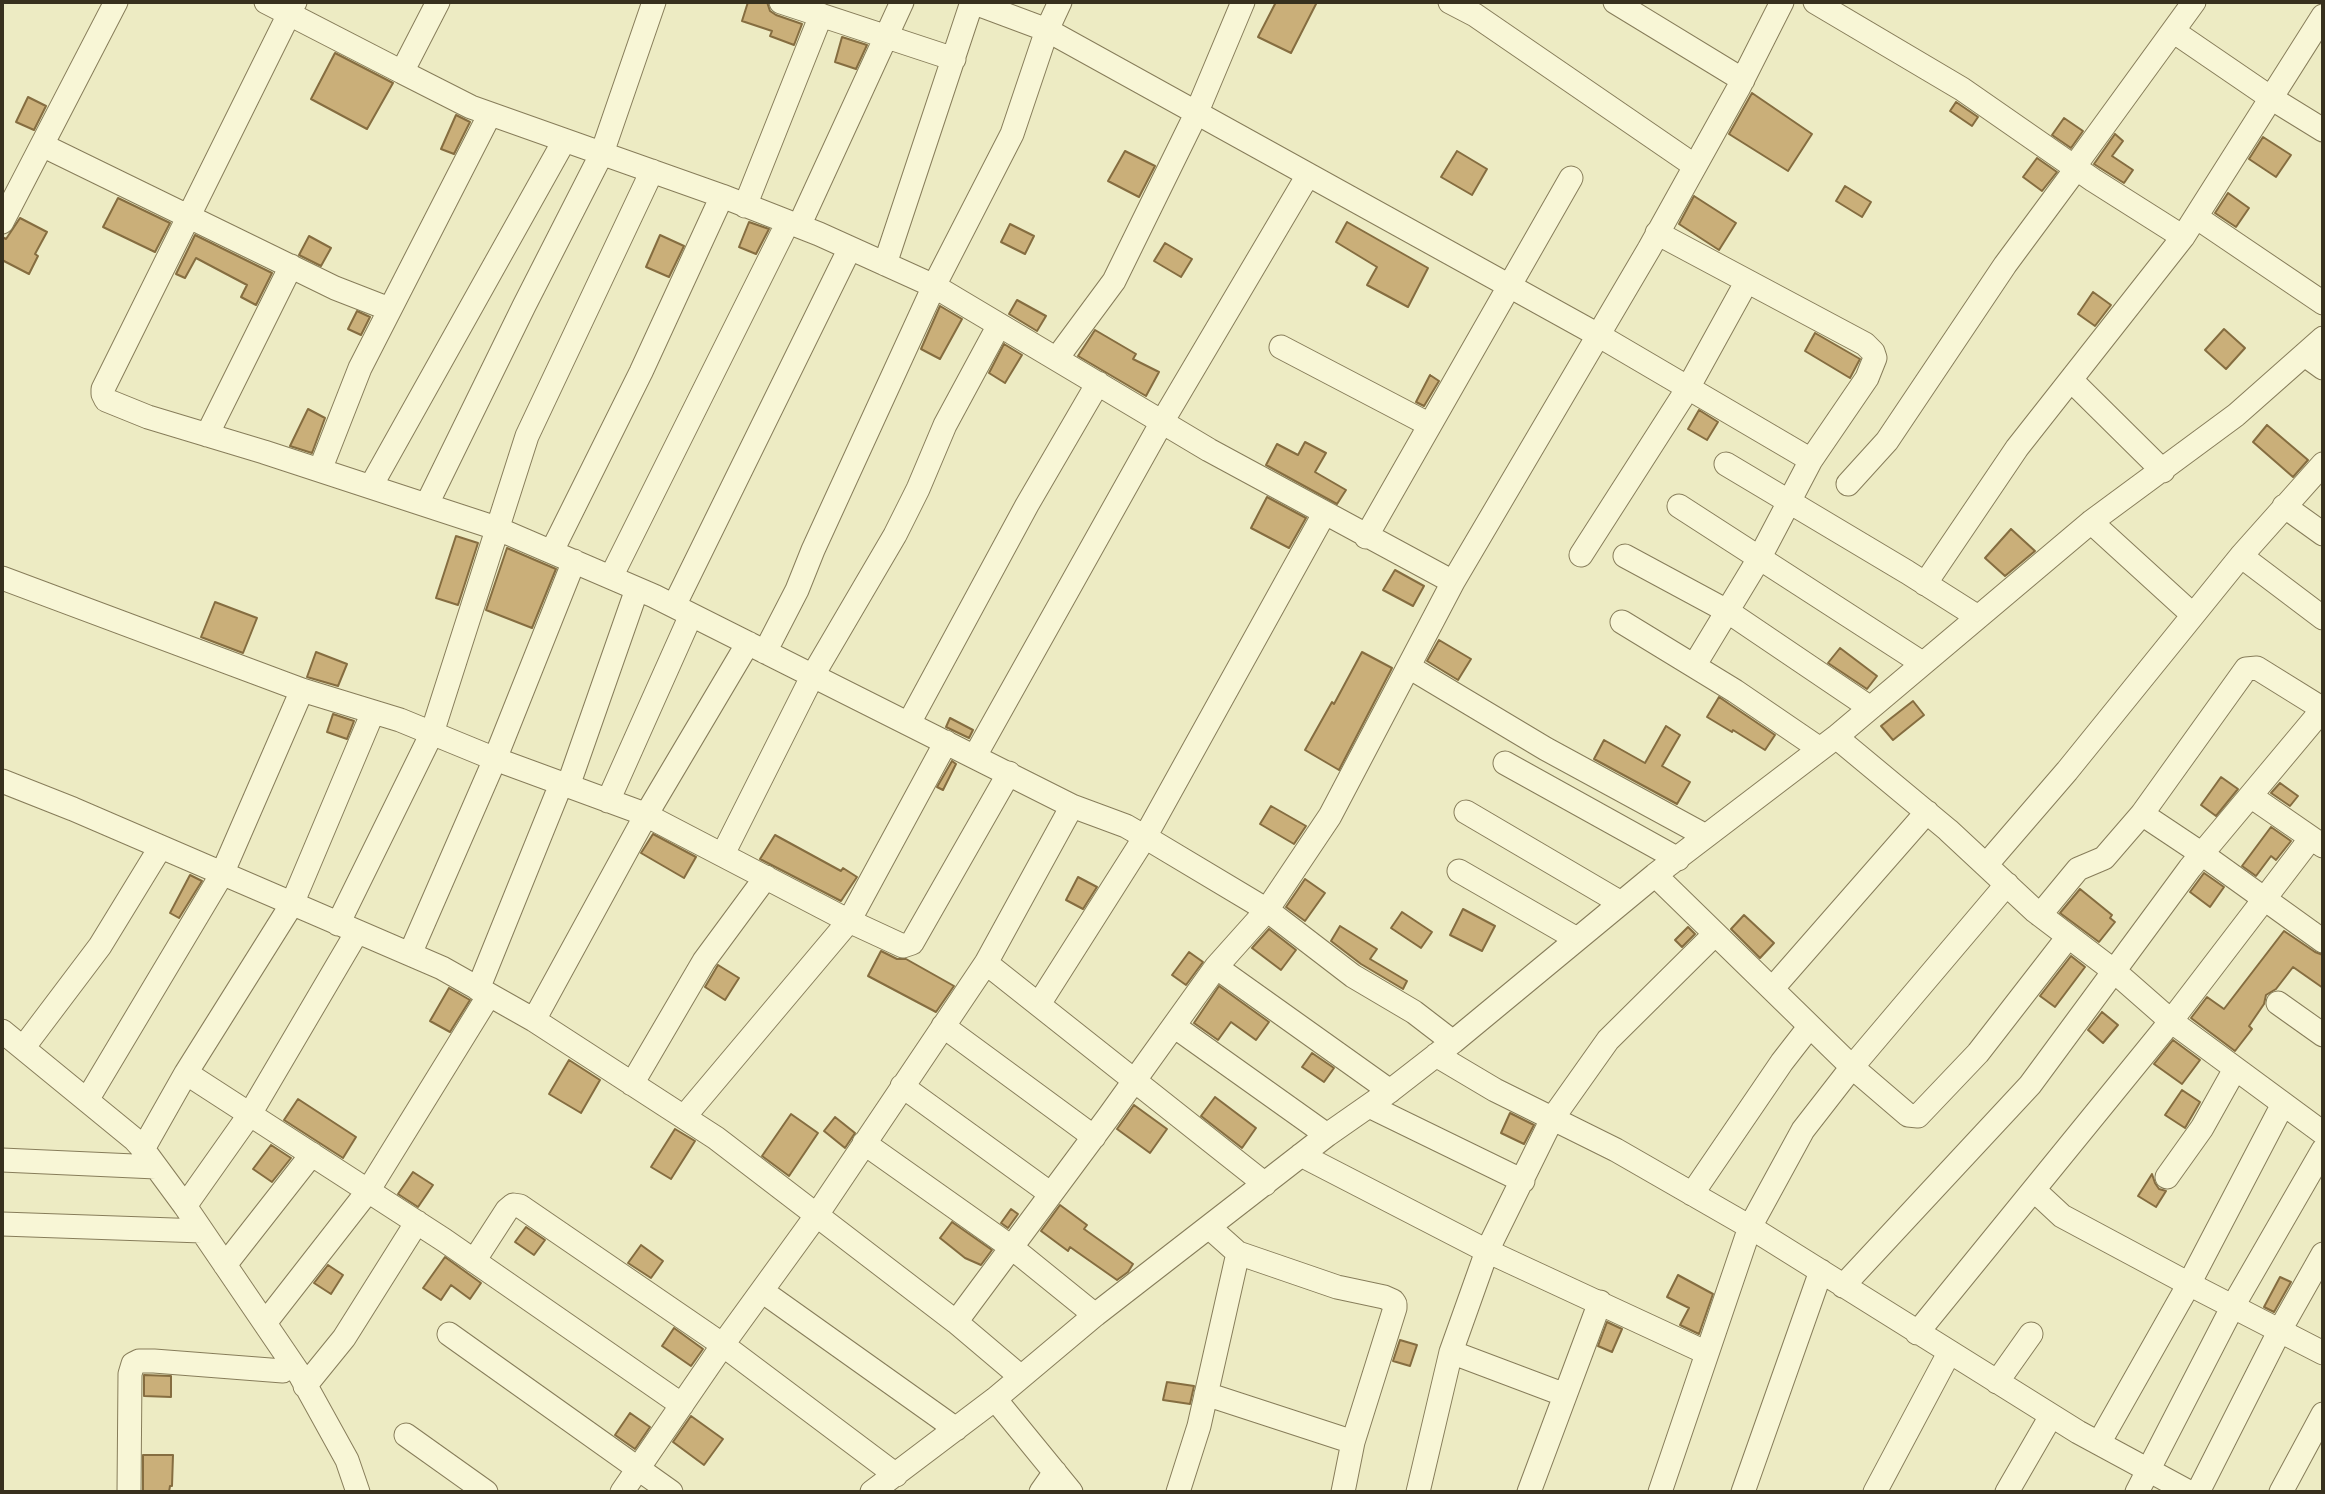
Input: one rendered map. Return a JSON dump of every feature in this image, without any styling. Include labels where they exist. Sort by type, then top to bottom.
[{"type":"street","points":[[2,222],[116,2]]},
{"type":"street","points":[[267,2],[292,8],[402,72],[471,107],[722,196],[794,224],[934,286],[1162,422],[1324,514],[1453,582]]},
{"type":"street","points":[[402,72],[438,2]]},
{"type":"street","points":[[427,504],[602,153],[654,2]]},
{"type":"street","points":[[781,2],[954,59]]},
{"type":"street","points":[[611,577],[794,224],[888,37],[902,2]]},
{"type":"street","points":[[885,264],[972,2],[1047,30],[1598,335],[1811,460]]},
{"type":"street","points":[[534,1020],[646,816],[797,590],[934,286],[1012,134],[1047,30],[1060,2]]},
{"type":"street","points":[[1057,358],[1114,281],[1196,114],[1244,2]]},
{"type":"street","points":[[1450,2],[1475,15],[1695,166]]},
{"type":"street","points":[[1615,2],[1743,80]]},
{"type":"street","points":[[956,1322],[1216,967],[1267,910],[1330,816],[1453,582],[1657,233],[1743,80],[1782,2]]},
{"type":"street","points":[[1815,2],[1962,89],[2075,168],[2183,237]]},
{"type":"street","points":[[1848,484],[1887,441],[2005,265],[2194,2]]},
{"type":"street","points":[[292,8],[103,389],[106,400],[148,417],[427,504],[552,551],[683,611],[1072,806],[1126,826],[1267,910],[1353,976],[1414,1012],[1445,1048],[1495,1090],[1616,1150],[1750,1227],[2051,1416],[2189,1492]]},
{"type":"street","points":[[745,206],[821,15]]},
{"type":"street","points":[[1925,584],[2017,449],[2183,237],[2323,16]]},
{"type":"street","points":[[2174,31],[2271,98],[2323,130]]},
{"type":"street","points":[[320,470],[360,368],[388,309],[490,114]]},
{"type":"street","points":[[371,486],[564,141]]},
{"type":"street","points":[[42,145],[335,288],[388,309]]},
{"type":"street","points":[[185,1206],[250,1114],[347,928],[432,733],[527,436],[652,171]]},
{"type":"street","points":[[975,757],[1162,422],[1308,175]]},
{"type":"street","points":[[1366,537],[1571,178]]},
{"type":"street","points":[[552,551],[641,373],[722,196]]},
{"type":"street","points":[[2196,217],[2323,303]]},
{"type":"street","points":[[1657,233],[1865,344],[1875,358],[1867,379],[1811,460],[1760,557],[1695,666]]},
{"type":"street","points":[[608,801],[683,611],[850,248]]},
{"type":"street","points":[[207,435],[291,266]]},
{"type":"street","points":[[1581,555],[1688,388],[1747,281]]},
{"type":"street","points":[[723,854],[813,675],[895,535],[945,425],[999,325]]},
{"type":"street","points":[[872,1492],[995,1399],[1095,1315],[1301,1155],[1445,1048],[1655,875],[1828,743],[2091,522],[2236,415],[2314,362],[2323,338]]},
{"type":"street","points":[[1280,347],[1430,425]]},
{"type":"street","points":[[2071,380],[2163,471]]},
{"type":"street","points":[[909,723],[1027,505],[1098,383]]},
{"type":"street","points":[[1726,464],[1978,617]]},
{"type":"street","points":[[1986,865],[2067,771],[2241,556],[2323,464]]},
{"type":"street","points":[[1679,506],[1922,663]]},
{"type":"street","points":[[2284,506],[2323,534]]},
{"type":"street","points":[[1039,1004],[1145,837],[1324,514]]},
{"type":"street","points":[[2091,522],[2193,615]]},
{"type":"street","points":[[1625,556],[1727,611],[1869,707]]},
{"type":"street","points":[[2241,556],[2323,618]]},
{"type":"street","points":[[410,954],[495,759],[575,561]]},
{"type":"street","points":[[3,582],[302,690],[432,733],[646,816],[903,946],[912,943],[1009,773]]},
{"type":"street","points":[[265,1323],[368,1191],[484,992],[637,589]]},
{"type":"street","points":[[1622,622],[1782,722],[1828,743],[1927,812],[2040,915],[2114,971],[2171,1021],[2323,1133]]},
{"type":"street","points":[[1409,667],[1546,749],[1706,836]]},
{"type":"street","points":[[1843,1286],[2030,1085],[2202,854],[2323,709],[2257,668],[2246,668],[2142,814],[2104,858],[2078,870],[2040,915]]},
{"type":"street","points":[[87,1100],[222,874],[302,690]]},
{"type":"street","points":[[150,1158],[186,1073],[292,904],[373,712]]},
{"type":"street","points":[[684,1117],[849,921],[946,742]]},
{"type":"street","points":[[1505,763],[1678,859]]},
{"type":"street","points":[[2,781],[442,968],[534,1020],[716,1138],[956,1322],[1021,1377]]},
{"type":"street","points":[[1917,1333],[2171,1021],[2264,899],[2317,842],[2252,797]]},
{"type":"street","points":[[622,1492],[816,1216],[986,963],[1072,806]]},
{"type":"street","points":[[1466,811],[1621,903]]},
{"type":"street","points":[[1772,989],[1927,812]]},
{"type":"street","points":[[2142,814],[2323,941]]},
{"type":"street","points":[[23,1048],[100,946],[160,848]]},
{"type":"street","points":[[1459,871],[1577,939]]},
{"type":"street","points":[[1655,875],[1852,1067],[1908,1115],[1918,1116],[1978,1053],[2068,937]]},
{"type":"street","points":[[632,1084],[704,961],[766,877]]},
{"type":"street","points":[[1660,1492],[1750,1227],[1804,1130],[1852,1067],[2007,884]]},
{"type":"street","points":[[1418,1492],[1451,1352],[1487,1251],[1552,1119],[1608,1040],[1715,934]]},
{"type":"street","points":[[986,963],[1265,1184]]},
{"type":"street","points":[[1216,967],[1390,1091]]},
{"type":"street","points":[[2278,1003],[2323,1035]]},
{"type":"street","points":[[943,1026],[1094,1136]]},
{"type":"street","points":[[1174,1026],[1327,1135]]},
{"type":"street","points":[[1692,1194],[1782,1062],[1810,1026]]},
{"type":"street","points":[[2,1031],[87,1100],[150,1158],[305,1385],[347,1460],[358,1492]]},
{"type":"street","points":[[2167,1177],[2202,1128],[2235,1069]]},
{"type":"street","points":[[186,1073],[416,1222],[682,1405]]},
{"type":"street","points":[[902,1086],[1051,1195]]},
{"type":"street","points":[[2099,1444],[2189,1284],[2283,1104]]},
{"type":"street","points":[[1369,1106],[1523,1181]]},
{"type":"street","points":[[864,1143],[1011,1247],[1095,1315]]},
{"type":"street","points":[[2137,1492],[2233,1306],[2323,1150]]},
{"type":"street","points":[[225,1265],[312,1154]]},
{"type":"street","points":[[1301,1155],[1487,1251],[1707,1353]]},
{"type":"street","points":[[2,1160],[150,1158]]},
{"type":"street","points":[[2034,1190],[2062,1216],[2323,1353]]},
{"type":"street","points":[[474,1261],[507,1210],[513,1205],[520,1206],[723,1345],[896,1475]]},
{"type":"street","points":[[305,1385],[344,1338],[416,1222]]},
{"type":"street","points":[[2,1224],[202,1231]]},
{"type":"street","points":[[1210,1228],[1238,1254],[1337,1287],[1393,1301],[1395,1308],[1353,1442],[1343,1492]]},
{"type":"street","points":[[1178,1492],[1206,1394],[1238,1254]]},
{"type":"street","points":[[2198,1492],[2280,1331],[2323,1254]]},
{"type":"street","points":[[1743,1492],[1821,1272]]},
{"type":"street","points":[[762,1291],[956,1429]]},
{"type":"street","points":[[1529,1492],[1600,1302]]},
{"type":"street","points":[[449,1334],[671,1492]]},
{"type":"street","points":[[1997,1382],[2031,1334]]},
{"type":"street","points":[[1451,1352],[1565,1395]]},
{"type":"street","points":[[1875,1492],[1949,1353]]},
{"type":"street","points":[[129,1492],[132,1364],[154,1361],[283,1371]]},
{"type":"street","points":[[1206,1394],[1353,1442]]},
{"type":"street","points":[[995,1399],[1071,1492]]},
{"type":"street","points":[[2281,1492],[2323,1414]]},
{"type":"street","points":[[2007,1492],[2051,1416]]},
{"type":"street","points":[[406,1435],[486,1492]]},
{"type":"street","points":[[1041,1492],[1055,1472]]},
{"type":"building","points":[[748,2],[767,2],[770,11],[776,15],[802,24],[794,45],[770,36],[772,31],[742,21]]},
{"type":"building","points":[[1276,2],[1317,2],[1291,53],[1258,37]]},
{"type":"building","points":[[842,37],[867,45],[856,69],[835,62]]},
{"type":"building","points":[[335,53],[393,83],[367,129],[311,99]]},
{"type":"building","points":[[1752,93],[1812,134],[1788,171],[1729,134]]},
{"type":"building","points":[[28,97],[46,106],[34,130],[16,122]]},
{"type":"building","points":[[1956,102],[1978,117],[1972,126],[1950,111]]},
{"type":"building","points":[[456,115],[470,122],[454,154],[441,149]]},
{"type":"building","points":[[2064,118],[2083,131],[2071,148],[2052,135]]},
{"type":"building","points":[[2115,134],[2123,141],[2112,156],[2133,170],[2124,183],[2094,164]]},
{"type":"building","points":[[2263,137],[2291,155],[2276,177],[2249,159]]},
{"type":"building","points":[[1125,151],[1155,166],[1139,197],[1108,181]]},
{"type":"building","points":[[1457,151],[1487,169],[1472,195],[1441,177]]},
{"type":"building","points":[[2037,158],[2057,172],[2042,191],[2023,177]]},
{"type":"building","points":[[1845,186],[1871,202],[1862,217],[1836,201]]},
{"type":"building","points":[[2228,193],[2249,208],[2236,227],[2215,213]]},
{"type":"building","points":[[1694,196],[1736,223],[1719,250],[1679,224]]},
{"type":"building","points":[[118,198],[170,223],[155,252],[103,227]]},
{"type":"building","points":[[20,218],[47,232],[35,254],[38,256],[29,274],[2,260],[2,237],[6,239]]},
{"type":"building","points":[[749,222],[769,229],[756,254],[739,247]]},
{"type":"building","points":[[1347,222],[1428,268],[1408,307],[1367,285],[1377,267],[1336,242]]},
{"type":"building","points":[[1010,224],[1034,236],[1025,254],[1001,242]]},
{"type":"building","points":[[195,235],[272,273],[256,305],[241,297],[247,285],[196,258],[185,278],[176,274]]},
{"type":"building","points":[[660,235],[684,246],[669,277],[646,267]]},
{"type":"building","points":[[309,236],[331,248],[321,266],[299,255]]},
{"type":"building","points":[[1165,243],[1192,259],[1181,277],[1154,261]]},
{"type":"building","points":[[2093,292],[2111,305],[2095,326],[2078,314]]},
{"type":"building","points":[[1017,300],[1046,316],[1037,331],[1009,314]]},
{"type":"building","points":[[940,306],[962,319],[940,359],[921,349]]},
{"type":"building","points":[[357,311],[370,317],[361,335],[348,329]]},
{"type":"building","points":[[2224,329],[2245,348],[2226,369],[2205,350]]},
{"type":"building","points":[[1095,330],[1136,354],[1133,359],[1159,372],[1146,396],[1078,356]]},
{"type":"building","points":[[1815,333],[1860,359],[1850,378],[1805,351]]},
{"type":"building","points":[[1004,344],[1022,355],[1005,383],[989,373]]},
{"type":"building","points":[[1430,375],[1439,381],[1424,406],[1416,402]]},
{"type":"building","points":[[308,409],[325,418],[312,453],[290,446]]},
{"type":"building","points":[[1699,410],[1718,422],[1707,440],[1688,429]]},
{"type":"building","points":[[2267,425],[2308,460],[2293,477],[2253,442]]},
{"type":"building","points":[[1305,442],[1326,453],[1315,472],[1346,490],[1337,504],[1266,465],[1277,444],[1298,455]]},
{"type":"building","points":[[1267,497],[1306,518],[1289,548],[1251,528]]},
{"type":"building","points":[[2011,529],[2035,551],[2005,576],[1985,558]]},
{"type":"building","points":[[456,536],[478,543],[458,605],[436,598]]},
{"type":"building","points":[[507,548],[556,569],[532,628],[486,610]]},
{"type":"building","points":[[1395,570],[1424,586],[1413,606],[1383,590]]},
{"type":"building","points":[[215,602],[257,618],[243,653],[201,637]]},
{"type":"building","points":[[1439,640],[1471,659],[1458,680],[1427,661]]},
{"type":"building","points":[[1840,648],[1877,676],[1867,689],[1828,663]]},
{"type":"building","points":[[316,652],[347,664],[338,686],[307,677]]},
{"type":"building","points":[[1362,652],[1392,668],[1339,770],[1305,750]]},
{"type":"building","points":[[1719,697],[1775,735],[1765,750],[1707,717]]},
{"type":"building","points":[[1913,701],[1924,715],[1893,740],[1881,726]]},
{"type":"building","points":[[333,714],[354,721],[347,739],[327,732]]},
{"type":"building","points":[[950,718],[973,730],[969,738],[946,727]]},
{"type":"building","points":[[1666,726],[1680,735],[1662,766],[1690,782],[1677,804],[1594,759],[1604,740],[1645,763]]},
{"type":"building","points":[[952,761],[956,764],[943,790],[937,787]]},
{"type":"building","points":[[2221,777],[2238,789],[2216,816],[2201,805]]},
{"type":"building","points":[[2280,783],[2298,796],[2290,806],[2271,793]]},
{"type":"building","points":[[1271,806],[1306,826],[1294,844],[1260,824]]},
{"type":"building","points":[[2271,827],[2291,841],[2276,860],[2271,856],[2256,876],[2242,866]]},
{"type":"building","points":[[653,834],[696,857],[684,878],[641,853]]},
{"type":"building","points":[[775,835],[857,877],[841,901],[760,859]]},
{"type":"building","points":[[2204,873],[2224,887],[2210,907],[2190,892]]},
{"type":"building","points":[[190,875],[202,881],[179,918],[170,913]]},
{"type":"building","points":[[1078,877],[1097,887],[1083,909],[1066,900]]},
{"type":"building","points":[[1305,879],[1325,893],[1305,921],[1286,907]]},
{"type":"building","points":[[2080,889],[2112,915],[2110,918],[2115,922],[2099,942],[2060,913]]},
{"type":"building","points":[[1463,909],[1495,926],[1482,951],[1450,935]]},
{"type":"building","points":[[1402,912],[1432,932],[1421,948],[1391,928]]},
{"type":"building","points":[[1744,915],[1774,943],[1760,958],[1731,929]]},
{"type":"building","points":[[1340,926],[1377,949],[1370,959],[1407,981],[1403,989],[1361,964],[1331,941]]},
{"type":"building","points":[[1688,927],[1695,934],[1682,947],[1675,940]]},
{"type":"building","points":[[1269,929],[1296,950],[1281,970],[1252,948]]},
{"type":"building","points":[[2284,931],[2323,955],[2323,988],[2293,967],[2276,989],[2266,995],[2264,1004],[2249,1026],[2252,1029],[2235,1051],[2191,1018],[2207,997],[2224,1009]]},
{"type":"building","points":[[881,951],[897,959],[906,959],[954,986],[936,1012],[868,976]]},
{"type":"building","points":[[1189,952],[1203,962],[1186,985],[1172,975]]},
{"type":"building","points":[[2071,956],[2085,967],[2055,1007],[2040,996]]},
{"type":"building","points":[[718,965],[739,978],[725,1000],[705,987]]},
{"type":"building","points":[[1219,986],[1269,1022],[1256,1040],[1231,1022],[1218,1040],[1194,1023]]},
{"type":"building","points":[[449,988],[470,1000],[450,1032],[430,1021]]},
{"type":"building","points":[[2102,1012],[2118,1025],[2103,1043],[2088,1030]]},
{"type":"building","points":[[2173,1040],[2200,1060],[2182,1084],[2154,1064]]},
{"type":"building","points":[[1312,1053],[1334,1068],[1324,1082],[1302,1067]]},
{"type":"building","points":[[569,1060],[600,1080],[581,1113],[549,1094]]},
{"type":"building","points":[[2182,1090],[2200,1102],[2185,1128],[2165,1115]]},
{"type":"building","points":[[1215,1097],[1256,1128],[1242,1148],[1201,1116]]},
{"type":"building","points":[[298,1099],[356,1137],[343,1158],[284,1120]]},
{"type":"building","points":[[1134,1105],[1167,1129],[1150,1153],[1117,1129]]},
{"type":"building","points":[[1510,1113],[1534,1125],[1524,1144],[1501,1133]]},
{"type":"building","points":[[791,1114],[818,1133],[789,1176],[762,1156]]},
{"type":"building","points":[[835,1117],[855,1133],[845,1148],[824,1131]]},
{"type":"building","points":[[675,1129],[695,1141],[671,1179],[651,1167]]},
{"type":"building","points":[[271,1145],[291,1158],[272,1182],[253,1169]]},
{"type":"building","points":[[413,1172],[433,1185],[418,1207],[398,1194]]},
{"type":"building","points":[[2152,1174],[2159,1189],[2166,1191],[2156,1207],[2138,1196]]},
{"type":"building","points":[[1060,1205],[1087,1225],[1084,1229],[1133,1264],[1128,1272],[1117,1280],[1070,1247],[1068,1251],[1041,1231]]},
{"type":"building","points":[[1011,1209],[1018,1214],[1008,1228],[1001,1223]]},
{"type":"building","points":[[952,1222],[992,1250],[981,1265],[965,1258],[940,1238]]},
{"type":"building","points":[[526,1227],[545,1240],[534,1255],[515,1242]]},
{"type":"building","points":[[641,1245],[663,1261],[651,1278],[628,1263]]},
{"type":"building","points":[[445,1257],[481,1283],[470,1299],[451,1285],[441,1300],[423,1288]]},
{"type":"building","points":[[328,1265],[343,1275],[331,1294],[314,1283]]},
{"type":"building","points":[[1678,1275],[1713,1294],[1699,1334],[1680,1325],[1689,1308],[1667,1297]]},
{"type":"building","points":[[2280,1277],[2291,1282],[2274,1312],[2264,1307]]},
{"type":"building","points":[[1607,1322],[1622,1329],[1612,1352],[1598,1346]]},
{"type":"building","points":[[674,1328],[703,1349],[691,1366],[662,1346]]},
{"type":"building","points":[[1400,1340],[1417,1345],[1410,1366],[1393,1361]]},
{"type":"building","points":[[144,1375],[171,1376],[171,1397],[144,1396]]},
{"type":"building","points":[[1167,1382],[1194,1386],[1190,1404],[1163,1400]]},
{"type":"building","points":[[630,1413],[650,1427],[635,1449],[615,1435]]},
{"type":"building","points":[[691,1416],[723,1439],[704,1465],[673,1442]]},
{"type":"building","points":[[143,1455],[173,1455],[172,1486],[169,1492],[143,1492]]}]
